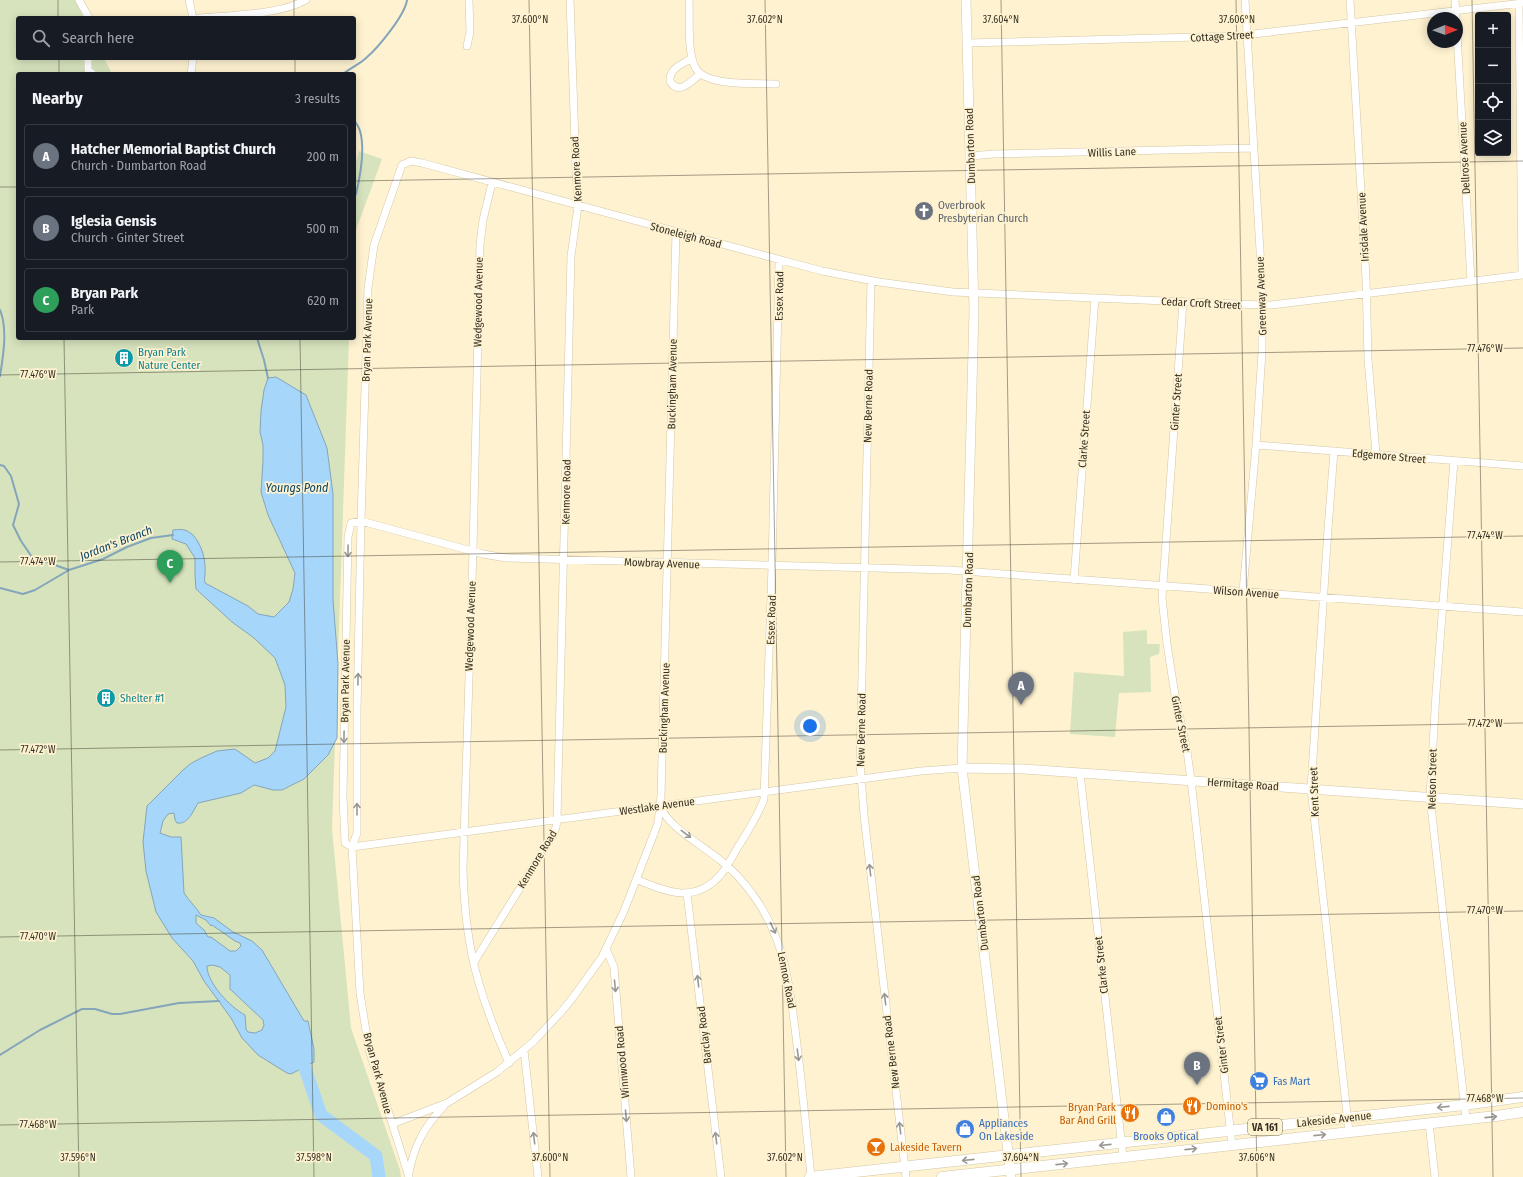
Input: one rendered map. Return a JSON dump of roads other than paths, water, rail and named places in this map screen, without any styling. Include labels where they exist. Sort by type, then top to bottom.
[{"type":"main road","name":"Dumbarton Road","points":[[966,0],[974,292],[962,768],[1010,1173]]},
{"type":"main road","name":"Hermitage Road","points":[[962,768],[1024,769],[1523,804]]},
{"type":"main road","name":"Lakeside Avenue","points":[[811,1177],[905,1172],[1007,1155],[1464,1105],[1523,1097]]},
{"type":"main road","name":"Lakeside Avenue","points":[[942,1177],[1010,1173],[1123,1157],[1523,1112]]},
{"type":"street","points":[[79,0],[88,16]]},
{"type":"street","points":[[189,0],[193,16]]},
{"type":"street","points":[[217,16],[271,10],[306,0]]},
{"type":"street","points":[[467,46],[470,32],[469,0]]},
{"type":"street","name":"Kenmore Road","points":[[474,962],[553,834],[557,820],[571,256],[578,206],[570,0]]},
{"type":"street","points":[[689,0],[692,58],[696,69],[700,74],[719,82],[776,84]]},
{"type":"street","name":"Greenway Avenue","points":[[1243,592],[1256,445],[1262,352],[1262,305],[1245,0]]},
{"type":"street","name":"Irisdale Avenue","points":[[1350,0],[1366,270],[1368,359],[1376,454]]},
{"type":"street","points":[[1455,0],[1456,12]]},
{"type":"street","points":[[1521,3],[1523,275]]},
{"type":"street","name":"Cottage Street","points":[[1463,13],[1521,3]]},
{"type":"street","name":"Cottage Street","points":[[967,43],[1247,35],[1352,23],[1427,17]]},
{"type":"street","name":"Dellrose Avenue","points":[[1458,48],[1471,281]]},
{"type":"street","points":[[692,58],[674,69],[670,74],[670,81],[676,87],[680,88],[700,74]]},
{"type":"street","points":[[88,60],[87,65],[90,72]]},
{"type":"street","points":[[192,72],[193,60]]},
{"type":"street","name":"Willis Lane","points":[[970,156],[994,154],[1253,148]]},
{"type":"street","name":"Stoneleigh Road","points":[[402,165],[411,161],[422,163],[822,271],[871,281],[953,292],[974,292]]},
{"type":"street","name":"Bryan Park Avenue","points":[[402,165],[374,245],[368,288],[357,711],[357,833],[352,847],[360,993],[369,1050],[409,1176]]},
{"type":"street","name":"Wedgewood Avenue","points":[[492,183],[483,220],[480,244],[473,550],[464,832],[464,894],[466,918],[474,962],[491,1019],[509,1063]]},
{"type":"street","name":"Buckingham Avenue","points":[[392,1124],[447,1103],[479,1084],[509,1063],[524,1050],[562,1012],[606,949],[624,911],[658,823],[660,806],[668,563],[676,232]]},
{"type":"street","name":"Essex Road","points":[[687,894],[708,886],[727,866],[759,813],[765,792],[779,260]]},
{"type":"street","name":"Cedar Croft Street","points":[[974,292],[1262,305],[1523,275]]},
{"type":"street","name":"New Berne Road","points":[[871,281],[860,762],[905,1172]]},
{"type":"street","name":"Clarke Street","points":[[1074,580],[1095,298]]},
{"type":"street","name":"Ginter Street","points":[[1183,302],[1162,598],[1167,644],[1191,780],[1232,1145]]},
{"type":"street","name":"Edgemore Street","points":[[1256,445],[1523,466]]},
{"type":"street","name":"Kent Street","points":[[1334,451],[1311,788],[1349,1132]]},
{"type":"street","name":"Nelson Street","points":[[1454,461],[1430,797],[1466,1119]]},
{"type":"street","name":"Bryan Park Avenue","points":[[352,847],[346,843],[343,796],[348,537],[351,523],[361,520]]},
{"type":"street","name":"Mowbray Avenue","points":[[361,520],[506,558],[968,572]]},
{"type":"street","name":"Wilson Avenue","points":[[968,572],[1523,612]]},
{"type":"street","name":"Westlake Avenue","points":[[352,847],[921,771],[962,768]]},
{"type":"street","name":"Clarke Street","points":[[1080,774],[1123,1157]]},
{"type":"street","name":"Lennox Road","points":[[660,806],[663,813],[676,827],[727,866],[754,896],[774,929],[781,948],[790,988],[811,1177]]},
{"type":"street","points":[[636,879],[662,889],[687,894]]},
{"type":"street","name":"Barclay Road","points":[[687,894],[720,1177]]},
{"type":"street","name":"Winnwood Road","points":[[606,949],[614,967],[631,1177]]},
{"type":"street","points":[[524,1050],[538,1177]]},
{"type":"street","name":"Buckingham Avenue","points":[[409,1176],[414,1150],[418,1141],[431,1121],[447,1103]]},
{"type":"street","points":[[1429,1123],[1435,1177]]},
{"type":"water","name":"Youngs Pond","points":[[276,377],[306,395],[327,448],[333,494],[333,600],[338,664],[337,738],[328,755],[304,779],[282,790],[273,790],[254,785],[241,793],[198,803],[190,817],[181,823],[177,823],[174,813],[168,814],[163,821],[160,833],[171,837],[181,837],[184,893],[188,899],[201,915],[214,918],[233,932],[252,941],[262,950],[304,1021],[308,1021],[314,1049],[314,1062],[291,1074],[258,1055],[242,1038],[231,1018],[204,981],[193,961],[172,938],[156,912],[146,871],[143,842],[147,806],[190,764],[217,751],[235,749],[255,763],[268,758],[275,751],[286,707],[285,685],[275,658],[254,638],[232,622],[196,589],[195,558],[186,544],[172,539],[173,530],[184,530],[193,535],[199,543],[203,553],[205,563],[205,583],[248,606],[258,614],[274,617],[289,602],[293,589],[295,573],[268,515],[261,492],[263,445],[260,432],[261,411],[264,390],[268,378]],"holes":[[[196,915],[206,920],[211,926],[212,925],[240,943],[241,946],[236,951],[230,951],[211,937],[208,937],[204,930],[196,923]],[[212,965],[220,967],[230,975],[230,989],[263,1020],[264,1025],[262,1030],[255,1033],[248,1032],[246,1029],[245,1015],[220,994],[211,980],[207,966]]]},
{"type":"waterway","points":[[346,72],[364,60],[377,47],[396,22],[407,0]]},
{"type":"waterway","points":[[356,123],[360,130],[362,146],[356,194]]},
{"type":"waterway","name":"Jordan's Branch","points":[[0,310],[4,326],[0,376]]},
{"type":"waterway","points":[[258,340],[268,378]]},
{"type":"waterway","points":[[0,465],[4,466],[11,476],[19,504],[13,525],[21,541],[32,557],[69,570]]},
{"type":"waterway","name":"Jordan's Branch","points":[[0,588],[23,594],[35,590],[69,570],[103,559],[127,547],[151,538],[173,535]]},
{"type":"waterway","points":[[0,1055],[40,1030],[82,1009],[95,1009],[112,1014],[120,1014],[179,1003],[219,1001]]},
{"type":"waterway","points":[[305,1068],[321,1115],[376,1156],[379,1177]]},
{"type":"place","name":"Overbrook Presbyterian Church","points":[[924,211]]},
{"type":"place","name":"Bryan Park Nature Center","points":[[124,358]]},
{"type":"place","name":"Bryan Park","points":[[170,583]]},
{"type":"place","name":"Shelter #1","points":[[106,698]]},
{"type":"place","name":"Hatcher Memorial Baptist Church","points":[[1021,705]]},
{"type":"place","name":"Fas Mart","points":[[1259,1081]]},
{"type":"place","name":"Iglesia Gensis","points":[[1197,1085]]},
{"type":"place","name":"Domino's","points":[[1192,1106]]},
{"type":"place","name":"Bryan Park Bar And Grill","points":[[1130,1113]]},
{"type":"place","name":"Brooks Optical","points":[[1166,1117]]},
{"type":"place","name":"Appliances On Lakeside","points":[[965,1129]]},
{"type":"place","name":"Lakeside Tavern","points":[[876,1147]]}]
